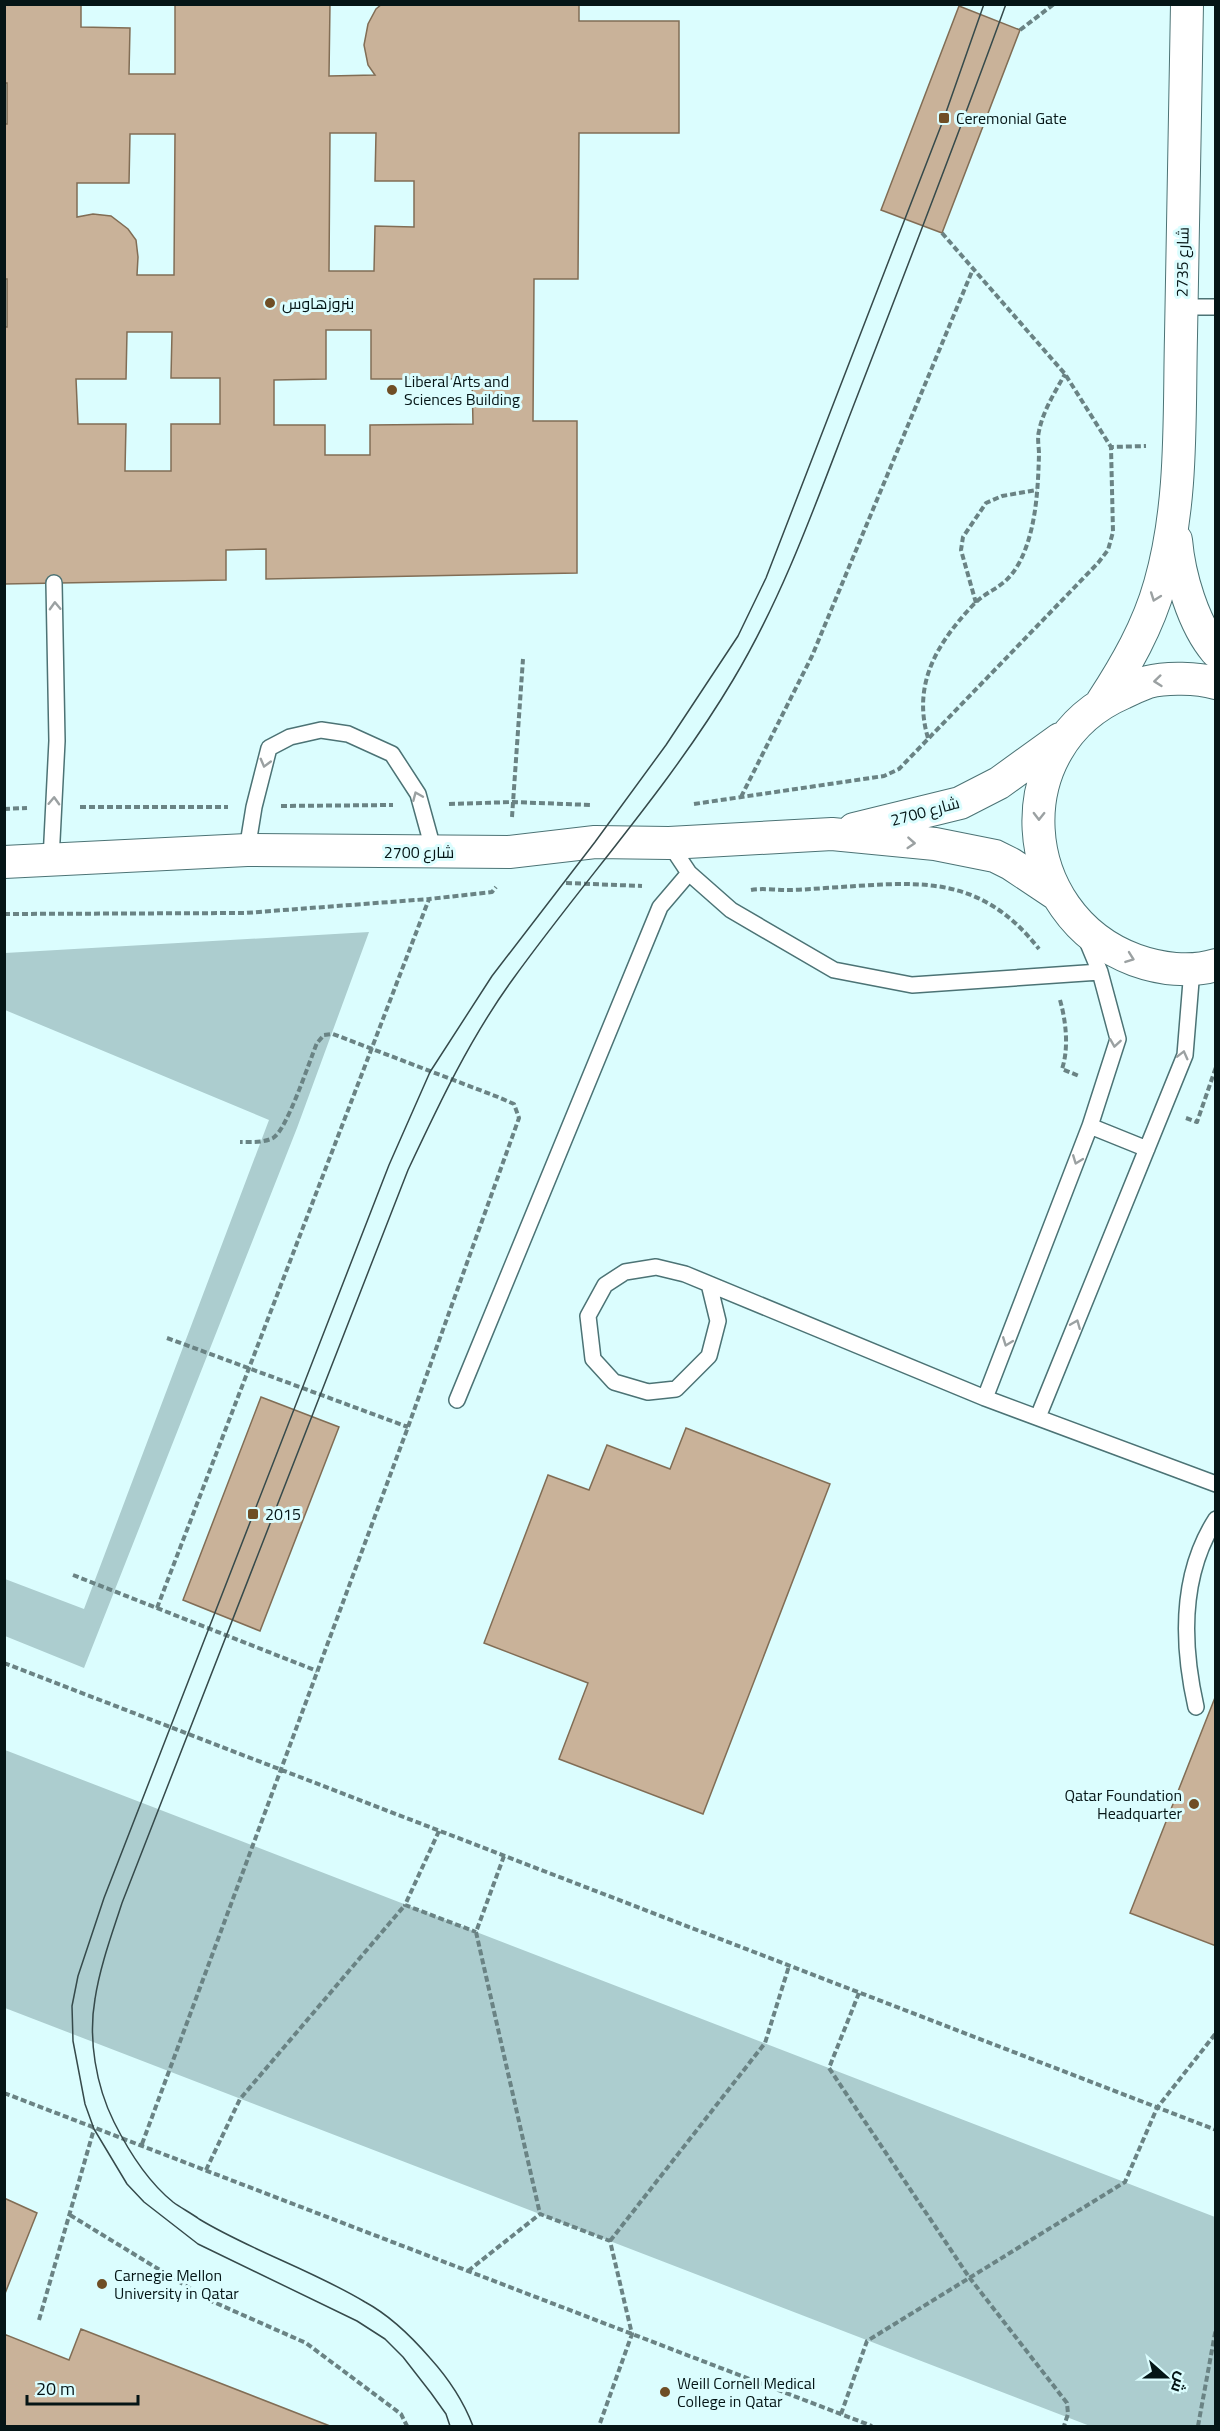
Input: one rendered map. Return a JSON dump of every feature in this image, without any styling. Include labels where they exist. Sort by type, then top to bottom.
[{"type":"street","name":"شارع 2735","points":[[1102,702],[1136,645],[1149,615],[1160,584],[1174,520],[1179,446],[1187,4]]},
{"type":"street","name":"شارع 2735","points":[[1174,520],[1177,552],[1184,585],[1196,615],[1215,651]]},
{"type":"street","points":[[1209,968],[1152,966],[1114,952],[1082,928],[1056,894],[1041,854],[1038,811],[1048,769],[1070,732],[1102,702],[1150,681],[1201,678],[1215,683]]},
{"type":"street","name":"شارع 2700","points":[[832,834],[960,803],[999,783],[1070,732]]},
{"type":"street","name":"شارع 2700","points":[[4,862],[247,850],[509,852],[596,842],[669,843],[832,834],[970,849],[995,856],[1028,874],[1056,894]]},
{"type":"lane","points":[[1182,307],[1215,307]]},
{"type":"lane","points":[[51,860],[57,708],[54,583]]},
{"type":"lane","points":[[247,850],[254,807],[269,748],[290,737],[321,730],[348,734],[392,754],[418,794],[434,852]]},
{"type":"lane","points":[[669,843],[689,873],[731,910],[834,970],[912,985],[1100,972]]},
{"type":"lane","points":[[457,1400],[660,907],[689,873]]},
{"type":"lane","points":[[986,1398],[1090,1126],[1118,1039],[1100,972],[1082,928]]},
{"type":"lane","points":[[1038,1417],[1185,1055],[1209,968]]},
{"type":"lane","points":[[1090,1126],[1147,1149]]},
{"type":"lane","points":[[709,1284],[718,1321],[709,1356],[676,1389],[648,1392],[614,1382],[593,1359],[588,1316],[605,1285],[625,1272],[656,1267],[685,1274],[986,1398],[1215,1484]]},
{"type":"lane","points":[[1196,1707],[1188,1669],[1185,1631],[1188,1603],[1198,1557],[1215,1519]]},
{"type":"path","points":[[1020,30],[1054,4]]},
{"type":"path","points":[[689,805],[884,776],[899,769],[1108,550],[1113,532],[1111,447],[1065,374],[942,233]]},
{"type":"path","points":[[741,797],[812,656],[973,269]]},
{"type":"path","points":[[928,739],[922,706],[925,683],[933,660],[943,643],[976,603],[1006,582],[1018,564],[1026,545],[1037,490],[1039,432],[1050,402],[1065,374]]},
{"type":"path","points":[[1111,447],[1179,446]]},
{"type":"path","points":[[976,603],[961,550],[963,537],[986,503],[1002,496],[1037,490]]},
{"type":"path","points":[[4,914],[245,913],[492,892],[502,881],[509,852],[523,659]]},
{"type":"path","points":[[4,808],[421,805],[513,801],[600,805]]},
{"type":"path","points":[[731,910],[752,890],[791,890],[917,882],[952,887],[998,908],[1027,934],[1043,953],[1063,1011],[1066,1055],[1062,1069],[1103,1085]]},
{"type":"path","points":[[564,883],[677,887]]},
{"type":"path","points":[[157,1608],[429,899]]},
{"type":"path","points":[[142,2144],[408,1427],[519,1118],[514,1104],[372,1047],[333,1034],[324,1035],[317,1043],[286,1121],[275,1137],[262,1142],[240,1142]]},
{"type":"path","points":[[167,1338],[408,1427]]},
{"type":"path","points":[[73,1575],[317,1671]]},
{"type":"path","points":[[4,1663],[1215,2130]]},
{"type":"path","points":[[206,2170],[240,2099],[405,1905],[439,1831]]},
{"type":"path","points":[[504,1856],[476,1932],[540,2214]]},
{"type":"path","points":[[405,1905],[476,1932]]},
{"type":"path","points":[[610,2241],[765,2043],[789,1966]]},
{"type":"path","points":[[859,1993],[829,2068],[969,2277],[1067,2403],[1068,2414],[1064,2427]]},
{"type":"path","points":[[841,2415],[867,2341],[1125,2182],[1157,2108],[1215,2032]]},
{"type":"path","points":[[4,2092],[94,2129],[142,2144],[872,2427]]},
{"type":"path","points":[[39,2320],[94,2129]]},
{"type":"path","points":[[540,2214],[610,2241]]},
{"type":"path","points":[[468,2271],[540,2214]]},
{"type":"path","points":[[70,2215],[209,2300],[306,2343],[400,2414],[407,2427]]},
{"type":"path","points":[[599,2427],[632,2334],[610,2241]]},
{"type":"path","points":[[1198,2427],[1215,2328]]},
{"type":"shaded area","points":[[369,932],[297,1128],[84,1668],[5,1636],[5,1579],[84,1609],[269,1120],[5,1010],[5,953]]},
{"type":"shaded area","points":[[5,1750],[1215,2217],[1215,2426],[1090,2426],[5,2008]]},
{"type":"building","name":"بنروزهاوس","points":[[4,4],[81,4],[81,27],[130,28],[129,74],[175,74],[175,4],[330,4],[329,76],[375,75],[368,65],[364,45],[368,24],[376,9],[382,4],[579,4],[579,21],[679,21],[679,133],[579,133],[578,279],[534,279],[533,421],[577,421],[577,573],[266,579],[266,549],[226,550],[226,580],[4,584],[4,327],[7,327],[7,279],[4,279],[4,124],[7,124],[7,83],[4,83]],"holes":[[[330,133],[376,133],[375,181],[414,181],[414,227],[375,226],[374,271],[329,271]],[[130,134],[175,134],[174,275],[137,275],[136,240],[128,229],[111,216],[93,214],[77,217],[77,183],[129,183]],[[326,330],[371,330],[371,379],[472,379],[473,424],[370,425],[370,455],[325,455],[325,425],[274,425],[274,380],[326,379]],[[127,332],[172,332],[171,378],[220,378],[220,424],[171,424],[171,471],[125,471],[126,424],[78,424],[76,379],[126,379]]]},
{"type":"building","points":[[959,6],[1020,30],[942,233],[881,210]]},
{"type":"building","points":[[261,1397],[339,1427],[260,1631],[183,1600]]},
{"type":"building","points":[[686,1428],[830,1484],[703,1814],[559,1759],[588,1683],[484,1643],[548,1475],[589,1490],[607,1445],[670,1469]]},
{"type":"building","name":"Qatar Foundation Headquarter","points":[[1216,1695],[1216,1946],[1130,1913]]},
{"type":"building","points":[[4,2198],[37,2213],[4,2296]]},
{"type":"building","points":[[81,2329],[330,2426],[4,2426],[4,2334],[69,2360]]},
{"type":"tram line","points":[[450,2426],[446,2414],[431,2393],[403,2357],[385,2339],[357,2321],[198,2244],[144,2202],[127,2184],[94,2129],[85,2104],[73,2041],[72,2006],[78,1976],[104,1898],[389,1165],[430,1072],[492,976],[666,745],[738,636],[766,578],[944,118],[984,4]]},
{"type":"tram line","points":[[473,2426],[455,2390],[443,2374],[408,2334],[392,2320],[324,2280],[199,2219],[176,2204],[155,2185],[126,2144],[102,2093],[95,2062],[92,2030],[97,1987],[122,1903],[408,1170],[456,1072],[497,1001],[682,757],[733,680],[768,615],[813,512],[1006,4]]},
{"type":"place","name":"Ceremonial Gate","points":[[944,118]]},
{"type":"place","name":"بنروزهاوس","points":[[270,303]]},
{"type":"place","name":"Liberal Arts and Sciences Building","points":[[392,390]]},
{"type":"place","name":"2015","points":[[253,1514]]},
{"type":"place","name":"Qatar Foundation Headquarter","points":[[1194,1804]]},
{"type":"place","name":"Carnegie Mellon University in Qatar","points":[[102,2284]]},
{"type":"place","name":"Weill Cornell Medical College in Qatar","points":[[665,2392]]}]
